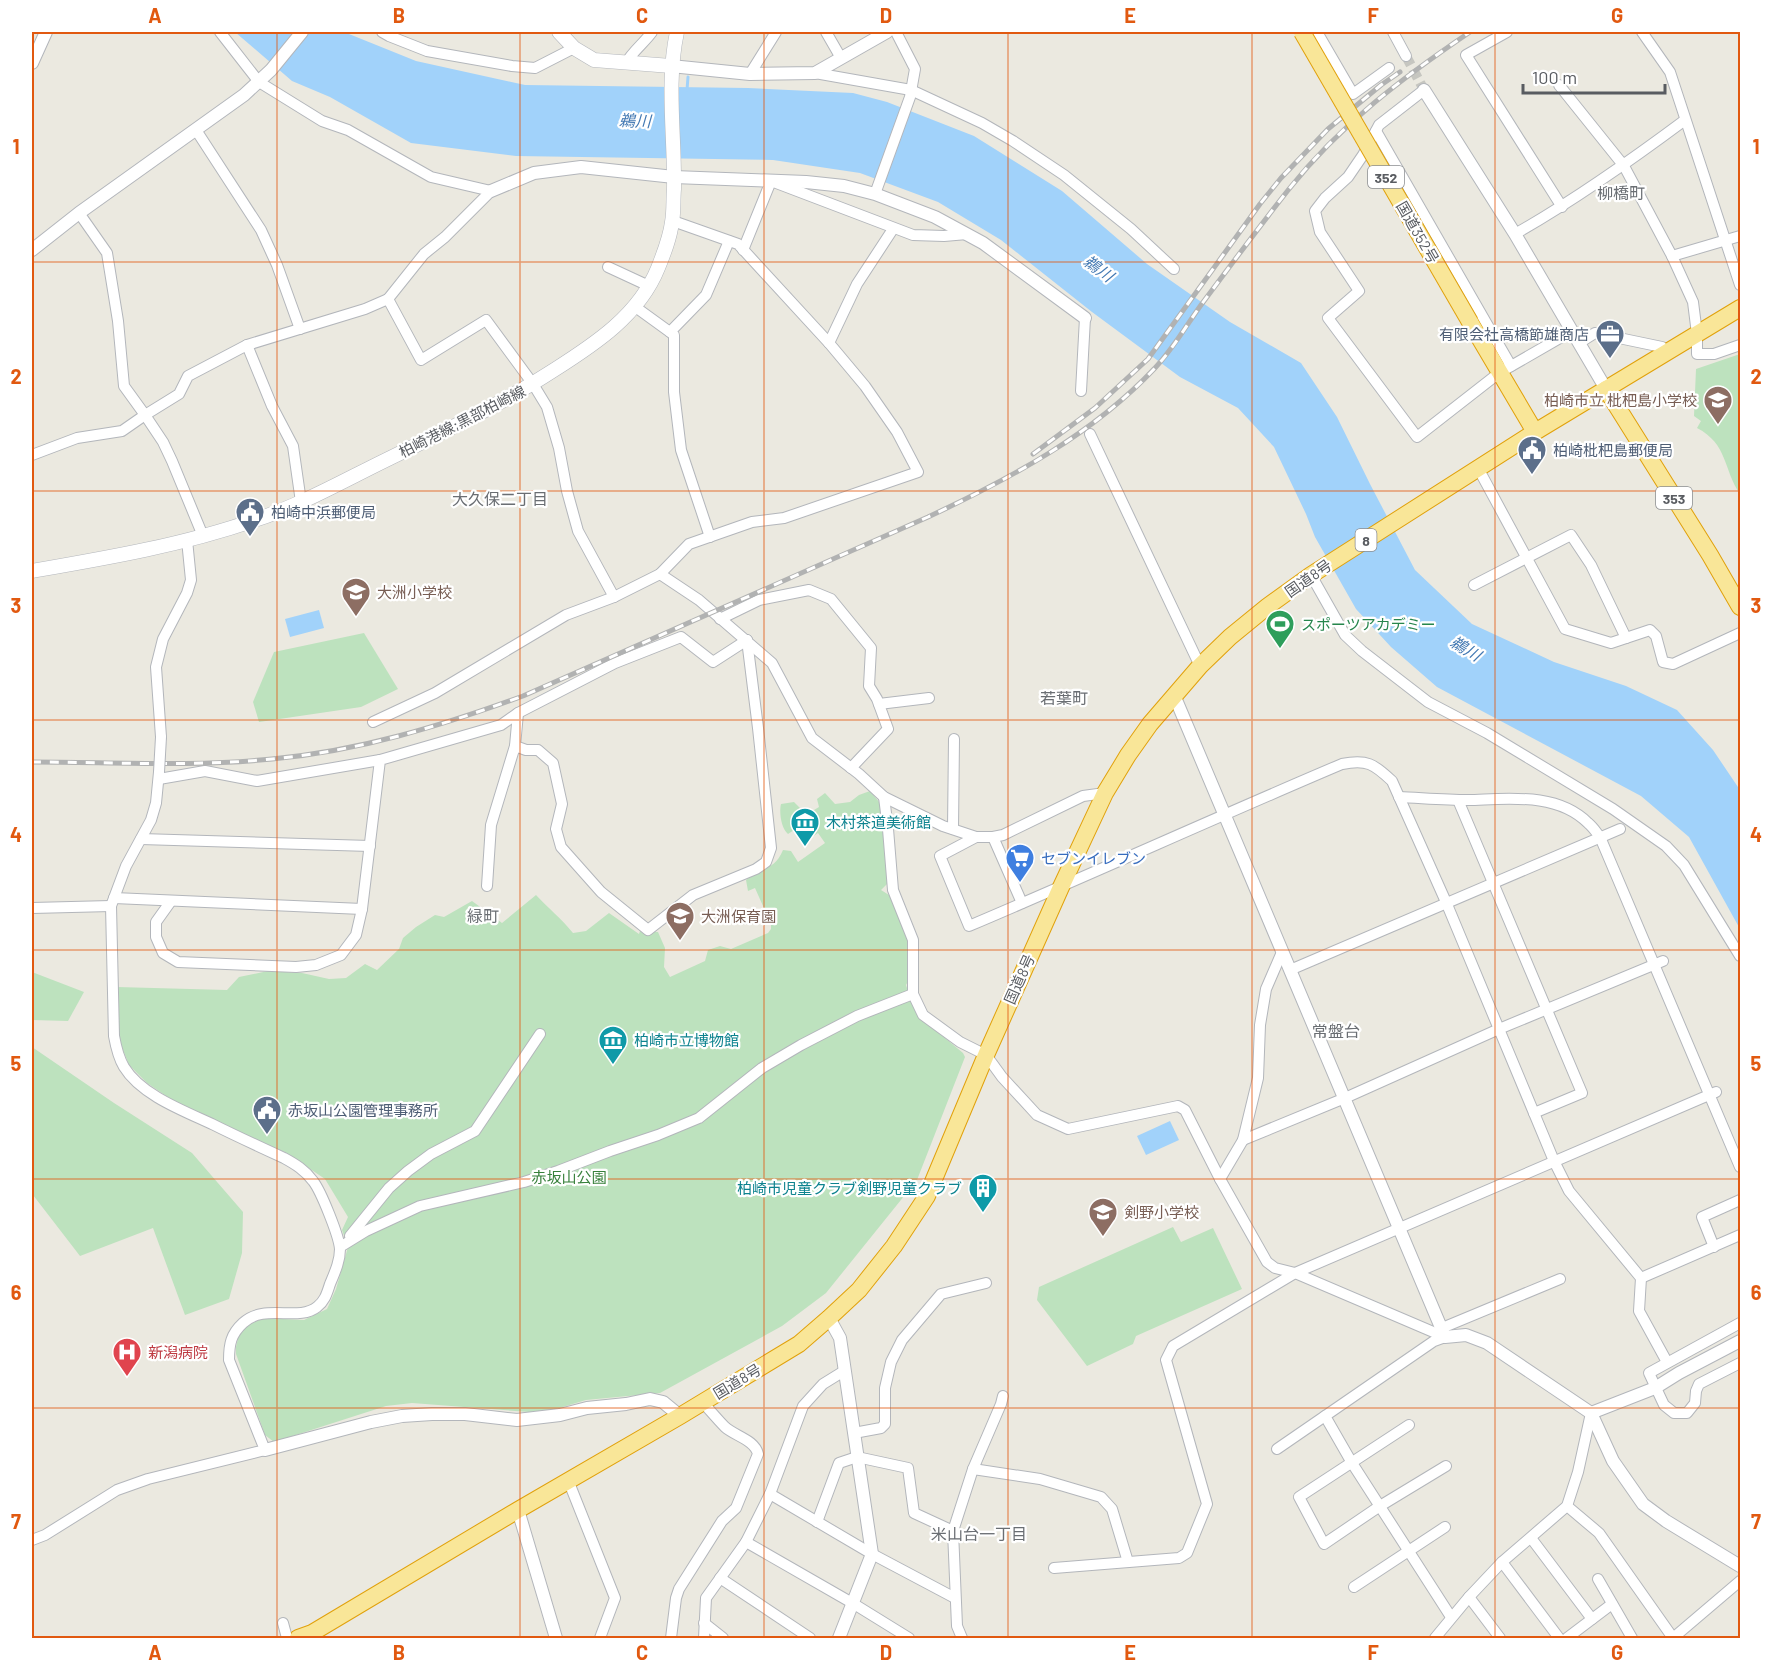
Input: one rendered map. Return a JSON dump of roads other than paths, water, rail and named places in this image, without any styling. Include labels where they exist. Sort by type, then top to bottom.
[{"type":"highway","name":"国道352号","points":[[1302,32],[1470,322],[1505,370],[1535,432]]},
{"type":"highway","name":"国道8号","points":[[298,1638],[312,1632],[680,1416],[799,1344],[829,1318],[859,1290],[894,1246],[927,1196],[1060,887],[1105,793],[1128,755],[1174,695],[1200,666],[1237,631],[1312,575],[1535,432],[1740,308]]},
{"type":"highway","name":"353","points":[[1606,389],[1740,607]]},
{"type":"main road","points":[[559,32],[574,48],[594,60],[626,63],[671,72]]},
{"type":"main road","name":"柏崎港線;黒部柏崎線","points":[[32,571],[115,557],[203,536],[302,502],[502,403],[595,344],[616,326],[649,286],[666,246],[673,221],[671,72],[677,32]]},
{"type":"street","points":[[32,63],[46,32]]},
{"type":"street","points":[[220,32],[259,82],[322,121],[348,130],[430,177],[492,192]]},
{"type":"street","points":[[32,250],[259,82],[302,32]]},
{"type":"street","points":[[381,32],[427,51],[535,68],[574,48]]},
{"type":"street","points":[[626,63],[630,54],[652,32]]},
{"type":"street","points":[[750,74],[776,32]]},
{"type":"street","points":[[826,32],[841,58]]},
{"type":"street","points":[[815,73],[887,32]]},
{"type":"street","points":[[876,191],[910,93],[915,69],[896,32]]},
{"type":"street","points":[[1317,32],[1353,94],[1389,68]]},
{"type":"street","points":[[1393,32],[1406,56]]},
{"type":"street","points":[[1507,32],[1466,56],[1562,207]]},
{"type":"street","points":[[1642,32],[1670,72],[1740,285]]},
{"type":"street","points":[[671,72],[815,73],[910,93],[982,123],[1064,175],[1131,229],[1174,270]]},
{"type":"street","points":[[1559,85],[1624,166],[1672,256],[1693,302],[1697,334],[1696,354],[1714,354],[1740,345]]},
{"type":"street","points":[[1572,331],[1505,370],[1417,436],[1328,318],[1359,291],[1320,232],[1315,212],[1325,198],[1348,177],[1379,125],[1424,90],[1515,234],[1572,331],[1606,389]]},
{"type":"street","points":[[1515,234],[1562,207],[1624,166],[1685,120]]},
{"type":"street","points":[[196,130],[261,230],[277,265],[300,329]]},
{"type":"street","points":[[1376,131],[1505,370]]},
{"type":"street","points":[[32,455],[77,438],[122,431],[178,394],[188,376],[247,345],[365,309],[388,299],[424,254],[492,192],[534,173],[581,167],[844,186],[876,191],[935,217],[983,243],[1085,318],[1081,390]]},
{"type":"street","points":[[771,181],[913,235],[967,234]]},
{"type":"street","points":[[743,250],[771,181]]},
{"type":"street","points":[[79,213],[107,253],[118,321],[124,386],[162,442],[203,536]]},
{"type":"street","points":[[374,722],[435,693],[566,615],[614,597],[660,574],[689,544],[752,522],[784,518],[918,472],[897,432],[864,386],[829,343],[738,244],[673,221]]},
{"type":"street","points":[[829,343],[857,284],[893,229]]},
{"type":"street","points":[[1672,256],[1740,236]]},
{"type":"street","points":[[670,332],[706,295],[729,241]]},
{"type":"street","points":[[608,267],[649,286]]},
{"type":"street","points":[[388,299],[421,360],[486,320],[547,407],[578,531],[614,597]]},
{"type":"street","points":[[634,306],[674,335],[674,392],[681,450],[710,537]]},
{"type":"street","points":[[1579,343],[1595,333],[1662,347],[1667,352]]},
{"type":"street","points":[[247,345],[272,406],[293,446],[302,502]]},
{"type":"street","points":[[1090,434],[1200,666]]},
{"type":"street","points":[[1478,468],[1564,629],[1611,643],[1650,630],[1656,636],[1663,662],[1672,664],[1740,633]]},
{"type":"street","points":[[1474,585],[1570,535],[1591,565],[1626,638]]},
{"type":"street","points":[[187,540],[191,580],[187,593],[163,639],[156,667],[161,737],[156,803],[151,820],[126,866],[112,902],[114,1036],[117,1054],[124,1069],[138,1083],[171,1105],[284,1158],[300,1168],[314,1182],[335,1229],[340,1247],[339,1261],[324,1302],[314,1310],[250,1316],[236,1330],[229,1345],[229,1360],[265,1450]]},
{"type":"street","points":[[660,574],[699,600],[772,663],[812,738],[884,797],[943,826],[976,837],[993,837],[1004,835],[1083,796],[1105,793]]},
{"type":"street","points":[[1312,575],[1345,634],[1362,651],[1428,702],[1488,733],[1613,809],[1666,846],[1684,865],[1740,956]]},
{"type":"street","points":[[720,620],[759,600],[808,590],[831,599],[871,648],[869,686],[879,704],[888,729],[851,768]]},
{"type":"street","points":[[159,776],[205,771],[257,781],[380,760],[501,725],[518,713],[615,663],[681,637],[713,662],[747,640]]},
{"type":"street","points":[[515,746],[526,750],[538,750],[553,763],[562,804],[556,829],[561,846],[601,892],[648,930],[693,895],[756,869],[766,862],[771,848],[747,640]]},
{"type":"street","points":[[1174,695],[1443,1333]]},
{"type":"street","points":[[879,704],[929,698]]},
{"type":"street","points":[[487,886],[490,825],[515,746],[518,713]]},
{"type":"street","points":[[953,829],[954,739]]},
{"type":"street","points":[[171,901],[156,922],[156,937],[163,953],[178,962],[296,967],[316,965],[341,955],[356,935],[362,909],[380,760]]},
{"type":"street","points":[[976,837],[940,856],[969,926],[1342,764],[1357,761],[1378,768],[1392,781],[1446,902],[1554,1161],[1569,1191],[1641,1278],[1639,1311],[1667,1362]]},
{"type":"street","points":[[884,797],[893,890],[913,940],[912,994],[923,1015],[960,1042],[986,1055],[1002,1077],[1037,1115],[1068,1129],[1178,1106],[1185,1110],[1220,1179],[1267,1262],[1275,1268],[1296,1273],[1443,1333],[1466,1335],[1487,1343],[1591,1413],[1613,1461],[1643,1504],[1666,1521],[1740,1566]]},
{"type":"street","points":[[1399,797],[1458,800],[1537,799],[1575,812],[1588,822],[1600,837],[1659,962],[1713,1093],[1740,1167]]},
{"type":"street","points":[[1458,800],[1582,1093],[1534,1113]]},
{"type":"street","points":[[1290,970],[1620,829]]},
{"type":"street","points":[[993,837],[1022,903]]},
{"type":"street","points":[[141,839],[370,846]]},
{"type":"street","points":[[32,908],[112,902],[171,901],[362,909]]},
{"type":"street","points":[[1220,1179],[1243,1140],[1258,1078],[1260,1025],[1266,989],[1282,951]]},
{"type":"street","points":[[1243,1140],[1659,962]]},
{"type":"street","points":[[340,1247],[366,1231],[420,1206],[524,1182],[658,1135],[699,1118],[762,1068],[801,1045],[857,1016],[912,994]]},
{"type":"street","points":[[340,1247],[389,1188],[431,1154],[475,1131],[540,1034]]},
{"type":"street","points":[[1054,1568],[1179,1558],[1187,1553],[1207,1504],[1166,1360],[1173,1346],[1296,1273],[1713,1093]]},
{"type":"street","points":[[1714,1247],[1702,1216],[1740,1200]]},
{"type":"street","points":[[1641,1278],[1740,1235]]},
{"type":"street","points":[[1277,1449],[1443,1333],[1560,1279]]},
{"type":"street","points":[[854,1433],[880,1428],[885,1424],[885,1388],[891,1362],[902,1340],[941,1294],[986,1282]]},
{"type":"street","points":[[829,1318],[840,1338],[872,1554],[839,1638]]},
{"type":"street","points":[[1740,1323],[1649,1373],[1664,1405],[1674,1413],[1687,1413],[1695,1403],[1699,1384],[1740,1363]]},
{"type":"street","points":[[1591,1413],[1655,1388],[1740,1341]]},
{"type":"street","points":[[704,1638],[706,1598],[746,1542],[770,1494],[803,1406],[823,1384],[844,1371]]},
{"type":"street","points":[[962,1638],[957,1626],[953,1531],[1003,1396]]},
{"type":"street","points":[[32,1540],[45,1535],[117,1490],[148,1479],[402,1416],[432,1413],[465,1414],[517,1420],[650,1399],[663,1402],[680,1416]]},
{"type":"street","points":[[671,1638],[679,1589],[722,1521],[736,1508],[758,1454],[753,1444],[727,1428],[702,1402]]},
{"type":"street","points":[[1435,1638],[1502,1562],[1567,1506],[1578,1473],[1591,1413]]},
{"type":"street","points":[[1325,1416],[1352,1463],[1409,1551],[1448,1621],[1447,1638]]},
{"type":"street","points":[[1410,1425],[1299,1497],[1324,1545],[1380,1506],[1446,1466]]},
{"type":"street","points":[[817,1522],[839,1463],[857,1457],[908,1468],[914,1513],[953,1531]]},
{"type":"street","points":[[974,1470],[1040,1479],[1101,1497],[1112,1509],[1128,1562]]},
{"type":"street","points":[[568,1480],[615,1598],[600,1638]]},
{"type":"street","points":[[770,1494],[872,1554],[955,1598]]},
{"type":"street","points":[[1567,1506],[1599,1533],[1673,1638],[1740,1581]]},
{"type":"street","points":[[518,1510],[556,1638]]},
{"type":"street","points":[[1354,1587],[1445,1527]]},
{"type":"street","points":[[1531,1538],[1592,1619]]},
{"type":"street","points":[[746,1542],[909,1638]]},
{"type":"street","points":[[1502,1562],[1559,1638]]},
{"type":"street","points":[[720,1578],[810,1638]]},
{"type":"street","points":[[1598,1580],[1632,1638]]},
{"type":"street","points":[[1469,1597],[1500,1638]]},
{"type":"street","points":[[1567,1638],[1612,1604]]},
{"type":"street","points":[[283,1623],[287,1638]]},
{"type":"street","points":[[704,1623],[723,1638]]},
{"type":"water","name":"鵜川","points":[[235,32],[344,32],[416,61],[525,85],[748,88],[853,93],[887,102],[974,136],[1062,191],[1147,264],[1230,322],[1301,363],[1337,417],[1415,570],[1472,624],[1554,662],[1626,686],[1677,710],[1713,750],[1740,790],[1740,929],[1689,837],[1641,796],[1437,687],[1391,647],[1356,609],[1315,537],[1274,447],[1238,408],[1180,377],[1092,312],[1001,240],[938,202],[860,173],[773,160],[516,156],[411,143],[330,97],[292,81]]},
{"type":"water","points":[[319,610],[324,628],[290,637],[285,619]]},
{"type":"water","points":[[1170,1121],[1179,1140],[1146,1155],[1137,1136]]},
{"type":"waterway","points":[[687,90],[688,77]]},
{"type":"tunnel","points":[[1406,56],[1424,90]]},
{"type":"railway","points":[[32,762],[182,763],[272,759],[336,750],[399,736],[523,696],[928,517],[990,487],[1049,453],[1105,414],[1131,392],[1168,353],[1201,305],[1309,165],[1374,103],[1470,32]]},
{"type":"railway","points":[[1033,454],[1095,408],[1148,359],[1281,178],[1328,129],[1400,72]]},
{"type":"place","name":"有限会社高橋節雄商店","points":[[1610,360]]},
{"type":"place","name":"柏崎市立 枇杷島小学校","points":[[1718,426]]},
{"type":"place","name":"柏崎枇杷島郵便局","points":[[1532,476]]},
{"type":"place","name":"柏崎中浜郵便局","points":[[250,538]]},
{"type":"place","name":"大洲小学校","points":[[356,618]]},
{"type":"place","name":"スポーツアカデミー","points":[[1280,650]]},
{"type":"place","name":"木村茶道美術館","points":[[805,848]]},
{"type":"place","name":"セブンイレブン","points":[[1020,884]]},
{"type":"place","name":"大洲保育園","points":[[680,942]]},
{"type":"place","name":"柏崎市立博物館","points":[[613,1066]]},
{"type":"place","name":"赤坂山公園管理事務所","points":[[267,1136]]},
{"type":"place","name":"柏崎市児童クラブ剣野児童クラブ","points":[[983,1214]]},
{"type":"place","name":"剣野小学校","points":[[1103,1238]]},
{"type":"place","name":"新潟病院","points":[[127,1378]]},
{"type":"district","name":"柳橋町","points":[[1621,192]]},
{"type":"district","name":"大久保二丁目","points":[[500,498]]},
{"type":"district","name":"若葉町","points":[[1064,697]]},
{"type":"district","name":"緑町","points":[[483,915]]},
{"type":"district","name":"常盤台","points":[[1336,1030]]},
{"type":"district","name":"米山台一丁目","points":[[979,1533]]},
{"type":"park label","name":"赤坂山公園","points":[[569,1177]]}]
